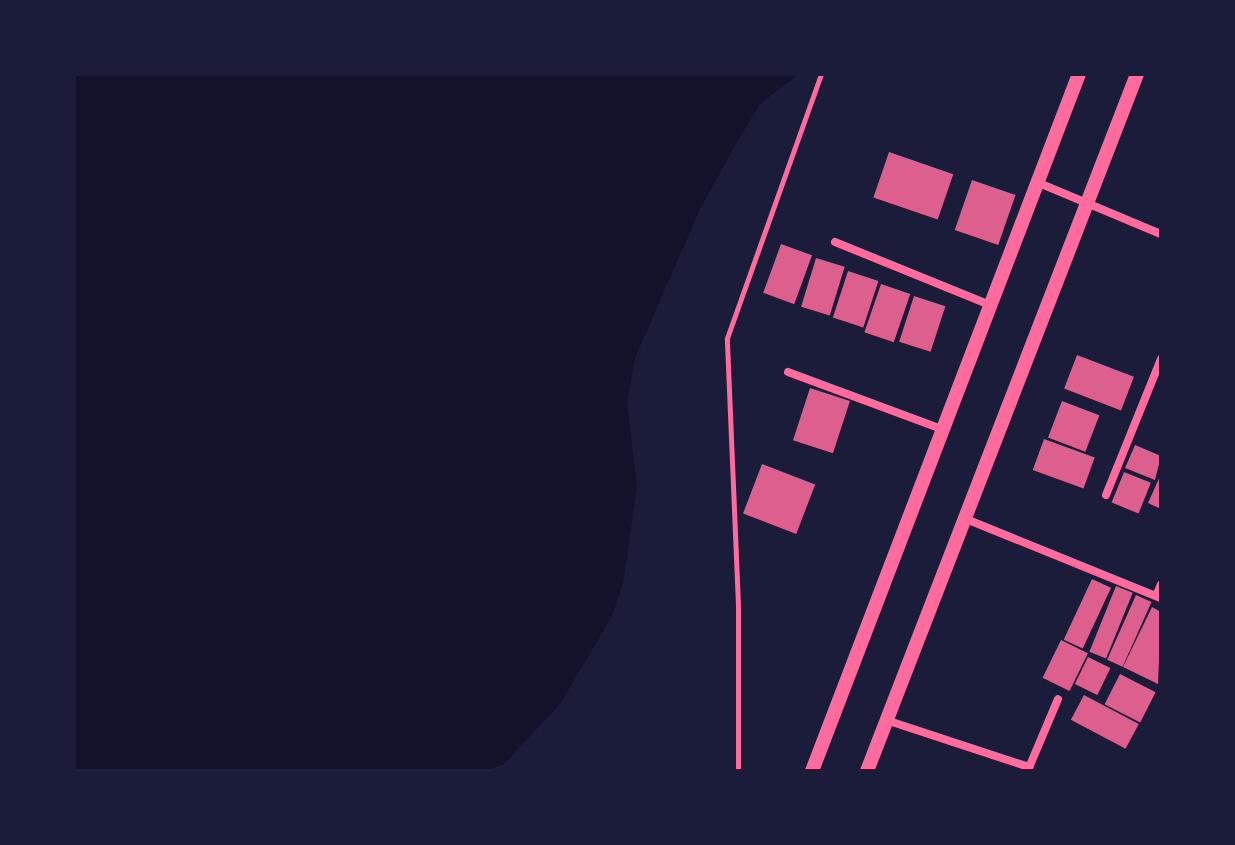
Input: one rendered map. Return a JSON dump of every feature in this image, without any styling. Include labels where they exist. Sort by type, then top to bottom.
[{"type":"street","points":[[812,771],[994,306],[1079,74]]},
{"type":"street","points":[[867,771],[1137,74]]},
{"type":"street","points":[[1039,183],[1161,234]]},
{"type":"street","points":[[835,242],[994,306]]},
{"type":"street","points":[[1106,495],[1161,359]]},
{"type":"street","points":[[788,372],[945,430]]},
{"type":"street","points":[[966,519],[1158,597],[1161,584]]},
{"type":"street","points":[[885,719],[1028,769],[1058,699]]},
{"type":"path","points":[[738,771],[738,605],[727,338],[821,74]]},
{"type":"shaded area","points":[[74,74],[799,74],[761,103],[741,135],[700,209],[635,358],[627,402],[637,487],[623,583],[612,616],[560,704],[504,764],[486,771],[74,771]]},
{"type":"building","points":[[889,152],[953,174],[938,220],[873,197]]},
{"type":"building","points":[[972,180],[1015,195],[998,245],[955,230]]},
{"type":"building","points":[[781,244],[812,255],[794,304],[763,293]]},
{"type":"building","points":[[816,258],[845,267],[830,316],[801,307]]},
{"type":"building","points":[[848,271],[878,281],[863,327],[833,318]]},
{"type":"building","points":[[881,284],[910,294],[894,342],[864,332]]},
{"type":"building","points":[[914,296],[945,306],[931,352],[899,342]]},
{"type":"building","points":[[1077,355],[1134,377],[1121,410],[1064,389]]},
{"type":"building","points":[[810,388],[850,401],[833,453],[793,440]]},
{"type":"building","points":[[1062,401],[1099,415],[1085,452],[1048,437]]},
{"type":"building","points":[[1044,439],[1095,457],[1083,488],[1033,470]]},
{"type":"building","points":[[1135,445],[1161,456],[1155,480],[1125,468]]},
{"type":"building","points":[[762,464],[815,484],[796,534],[743,513]]},
{"type":"building","points":[[1124,472],[1151,483],[1139,513],[1112,503]]},
{"type":"building","points":[[1161,474],[1161,509],[1148,503]]},
{"type":"building","points":[[1092,579],[1111,588],[1083,649],[1064,640]]},
{"type":"building","points":[[1116,586],[1133,593],[1106,659],[1089,652]]},
{"type":"building","points":[[1136,595],[1152,602],[1123,667],[1107,660]]},
{"type":"building","points":[[1152,607],[1161,612],[1158,684],[1123,667]]},
{"type":"building","points":[[1061,640],[1088,653],[1070,691],[1043,678]]},
{"type":"building","points":[[1088,657],[1110,668],[1097,695],[1075,684]]},
{"type":"building","points":[[1120,674],[1156,692],[1140,722],[1105,704]]},
{"type":"building","points":[[1084,695],[1139,724],[1126,749],[1071,720]]}]
